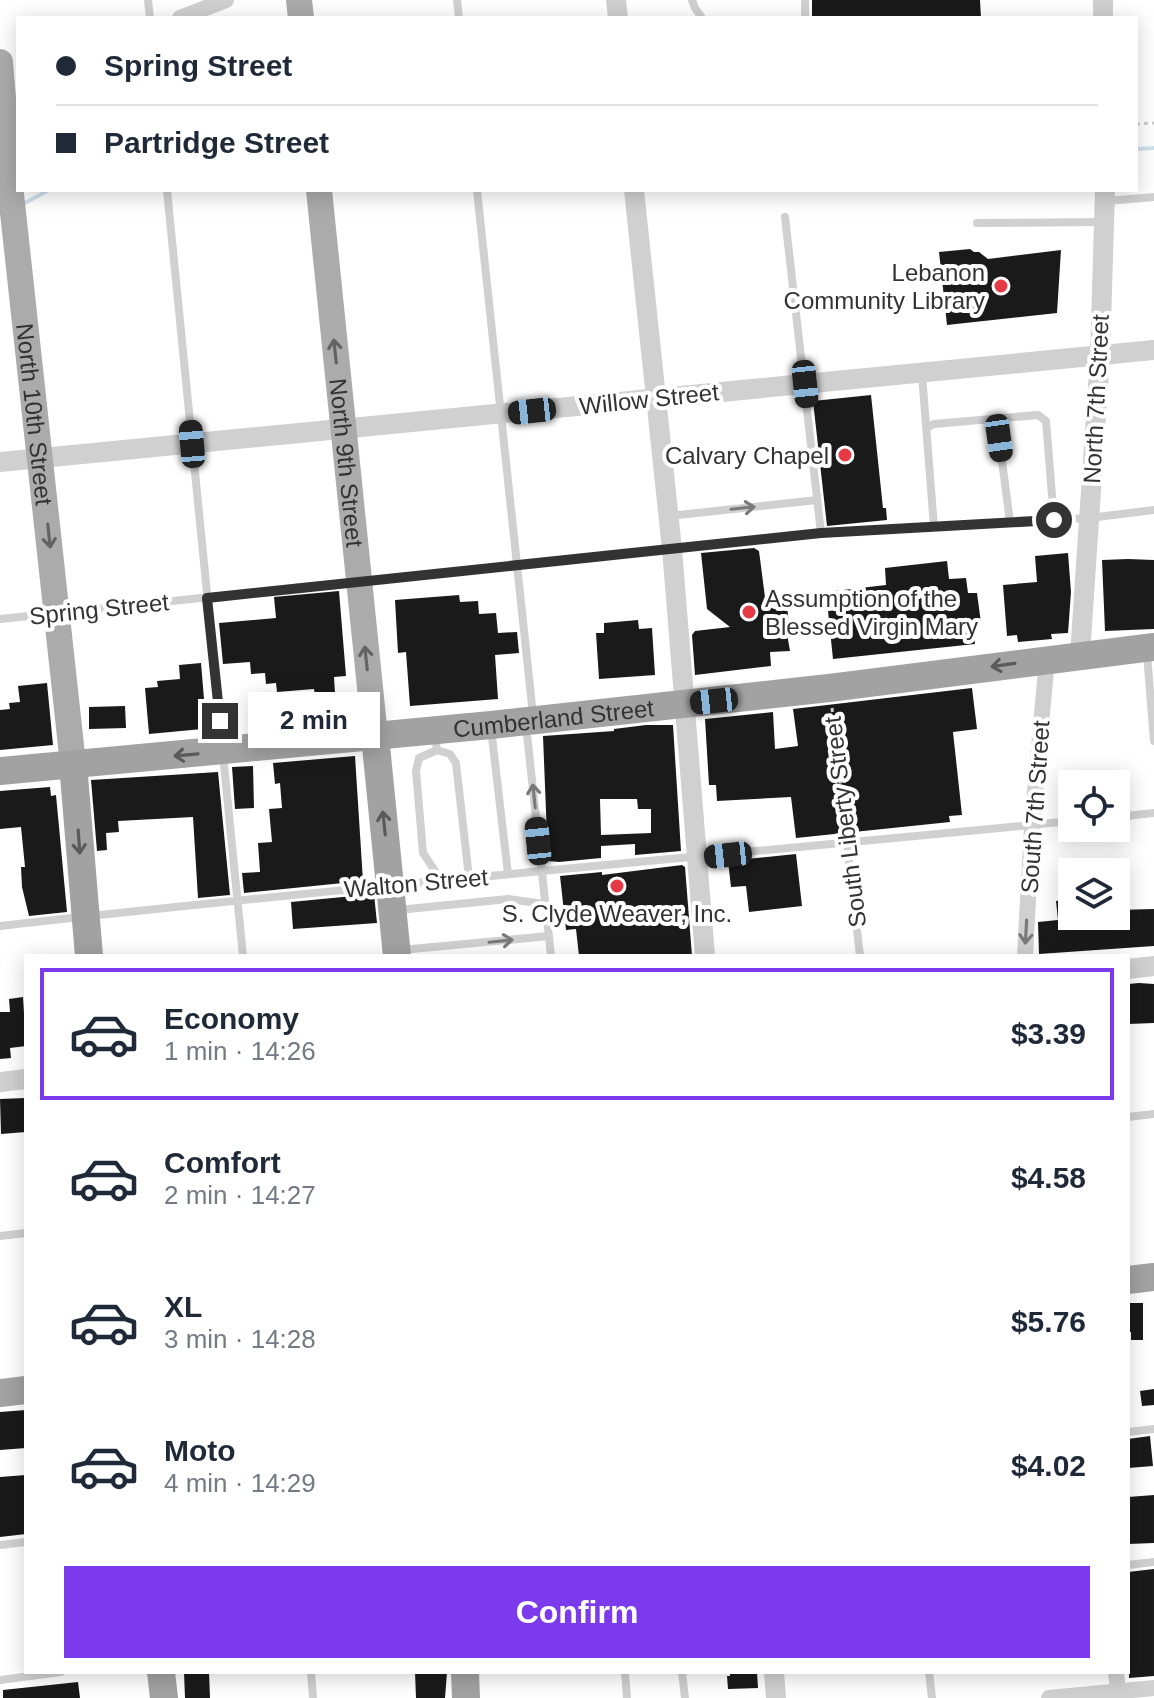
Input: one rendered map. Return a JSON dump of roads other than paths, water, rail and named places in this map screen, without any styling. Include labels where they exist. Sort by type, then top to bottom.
[{"type":"highway","name":"Cumberland Street","points":[[0,771],[375,736],[436,740],[491,725],[829,688],[1150,647]]},
{"type":"highway","points":[[375,736],[397,953]]},
{"type":"highway","points":[[73,764],[89,954]]},
{"type":"highway","points":[[1130,1280],[1154,1277]]},
{"type":"highway","points":[[0,1393],[24,1390]]},
{"type":"highway","points":[[161,1674],[164,1698]]},
{"type":"highway","points":[[465,1674],[466,1698]]},
{"type":"main road","name":"North 10th Street","points":[[5,72],[10,185],[73,764]]},
{"type":"main road","name":"North 9th Street","points":[[319,192],[375,736]]},
{"type":"street","points":[[185,16],[224,0]]},
{"type":"street","points":[[634,192],[669,516],[705,954]]},
{"type":"street","name":"North 7th Street","points":[[1080,655],[1100,356],[1105,195]]},
{"type":"street","name":"Willow Street","points":[[0,462],[1154,350]]},
{"type":"street","name":"South 7th Street","points":[[1025,954],[1032,825],[1047,659]]},
{"type":"street","points":[[1130,969],[1154,966]]},
{"type":"street","points":[[0,1082],[24,1079]]},
{"type":"street","points":[[774,1674],[776,1698]]},
{"type":"street","points":[[1116,1674],[1118,1691]]},
{"type":"street","points":[[1049,1698],[1154,1688]]},
{"type":"lane","points":[[167,192],[243,954]]},
{"type":"lane","points":[[477,192],[517,566],[541,872],[551,954]]},
{"type":"lane","points":[[1105,195],[1154,197]]},
{"type":"lane","points":[[785,217],[821,533]]},
{"type":"lane","points":[[977,223],[1104,222]]},
{"type":"lane","points":[[922,373],[934,527]]},
{"type":"lane","points":[[928,427],[1038,415],[1046,421],[1054,520]]},
{"type":"lane","points":[[1003,418],[999,438],[1010,522]]},
{"type":"lane","points":[[669,516],[817,500]]},
{"type":"lane","name":"Spring Street","points":[[0,619],[821,533],[1089,518],[1154,510]]},
{"type":"lane","points":[[1150,647],[1154,741]]},
{"type":"lane","points":[[491,725],[508,874]]},
{"type":"lane","points":[[441,880],[423,853],[416,771],[419,758],[436,740],[456,763],[469,878]]},
{"type":"lane","points":[[1130,816],[1154,813]]},
{"type":"lane","name":"Walton Street","points":[[0,926],[237,902],[392,897],[441,880],[1058,822]]},
{"type":"lane","name":"South Liberty Street","points":[[847,843],[860,954]]},
{"type":"lane","points":[[392,897],[508,899],[544,904]]},
{"type":"lane","points":[[397,953],[549,936]]},
{"type":"lane","points":[[1130,1117],[1154,1114]]},
{"type":"lane","points":[[0,1236],[24,1233]]},
{"type":"lane","points":[[1130,1432],[1154,1429]]},
{"type":"lane","points":[[0,1545],[24,1542]]},
{"type":"lane","points":[[1130,1565],[1154,1562]]},
{"type":"lane","points":[[0,1680],[46,1674]]},
{"type":"lane","points":[[311,1674],[313,1698]]},
{"type":"lane","points":[[625,1674],[627,1698]]},
{"type":"lane","points":[[682,1674],[685,1698]]},
{"type":"lane","points":[[929,1674],[932,1698]]},
{"type":"waterway","points":[[1138,149],[1154,148]]},
{"type":"waterway","points":[[23,204],[45,192]]},
{"type":"place","name":"Lebanon Community Library","points":[[1001,286]]},
{"type":"place","name":"Calvary Chapel","points":[[845,455]]},
{"type":"place","name":"Assumption of the Blessed Virgin Mary","points":[[749,612]]},
{"type":"place","name":"S. Clyde Weaver, Inc.","points":[[617,886]]}]
